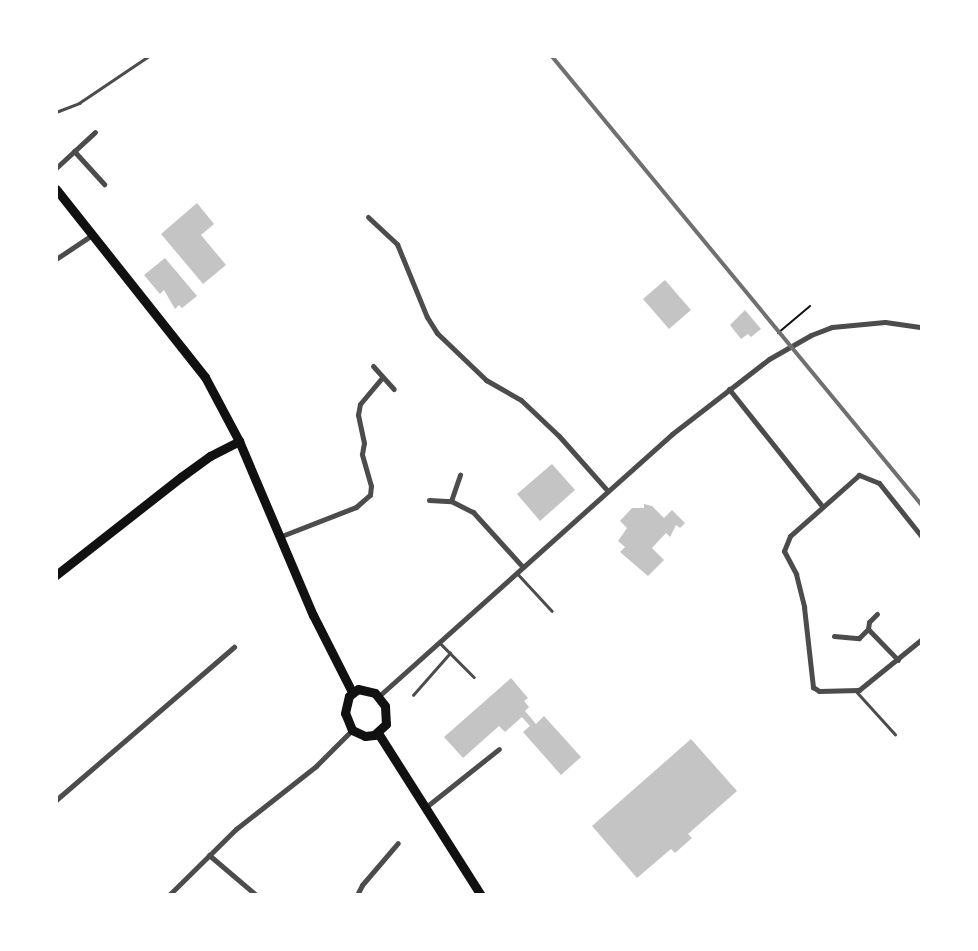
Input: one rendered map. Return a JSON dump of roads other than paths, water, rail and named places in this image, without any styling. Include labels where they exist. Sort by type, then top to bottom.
[{"type":"main road","points":[[56,189],[205,377],[239,441],[313,615],[352,692]]},
{"type":"main road","points":[[56,575],[191,470],[239,441]]},
{"type":"main road","points":[[364,689],[379,696],[386,714],[386,724],[378,733],[365,736],[352,730],[345,713],[345,704],[352,692],[364,689]]},
{"type":"main road","points":[[378,733],[481,895]]},
{"type":"street","points":[[56,168],[95,132]]},
{"type":"street","points":[[74,151],[104,184]]},
{"type":"street","points":[[368,217],[397,244],[427,317],[438,333],[486,380],[521,400],[559,436],[607,490]]},
{"type":"street","points":[[56,259],[92,235]]},
{"type":"street","points":[[379,696],[672,433],[769,359],[825,330],[873,322],[922,327]]},
{"type":"street","points":[[373,366],[394,389]]},
{"type":"street","points":[[279,537],[356,507],[370,495],[371,486],[362,454],[364,443],[358,415],[360,404],[383,377]]},
{"type":"street","points":[[729,388],[822,506]]},
{"type":"street","points":[[451,501],[460,475]]},
{"type":"street","points":[[922,537],[878,484],[859,475],[790,537],[785,551],[796,574],[804,607],[813,687],[819,691],[856,690],[922,639]]},
{"type":"street","points":[[429,500],[451,501],[473,512],[522,566]]},
{"type":"street","points":[[834,636],[859,638],[877,614]]},
{"type":"street","points":[[868,629],[898,660]]},
{"type":"street","points":[[56,800],[234,647]]},
{"type":"street","points":[[169,895],[209,855],[316,766],[352,730]]},
{"type":"street","points":[[426,807],[499,749]]},
{"type":"street","points":[[357,895],[362,885],[398,843]]},
{"type":"street","points":[[209,855],[256,895]]},
{"type":"lane","points":[[56,111],[79,103],[149,56]]},
{"type":"lane","points":[[516,572],[552,611]]},
{"type":"lane","points":[[439,642],[474,677]]},
{"type":"lane","points":[[413,695],[450,653]]},
{"type":"lane","points":[[856,690],[895,734]]},
{"type":"railway","points":[[552,56],[922,505]]}]
